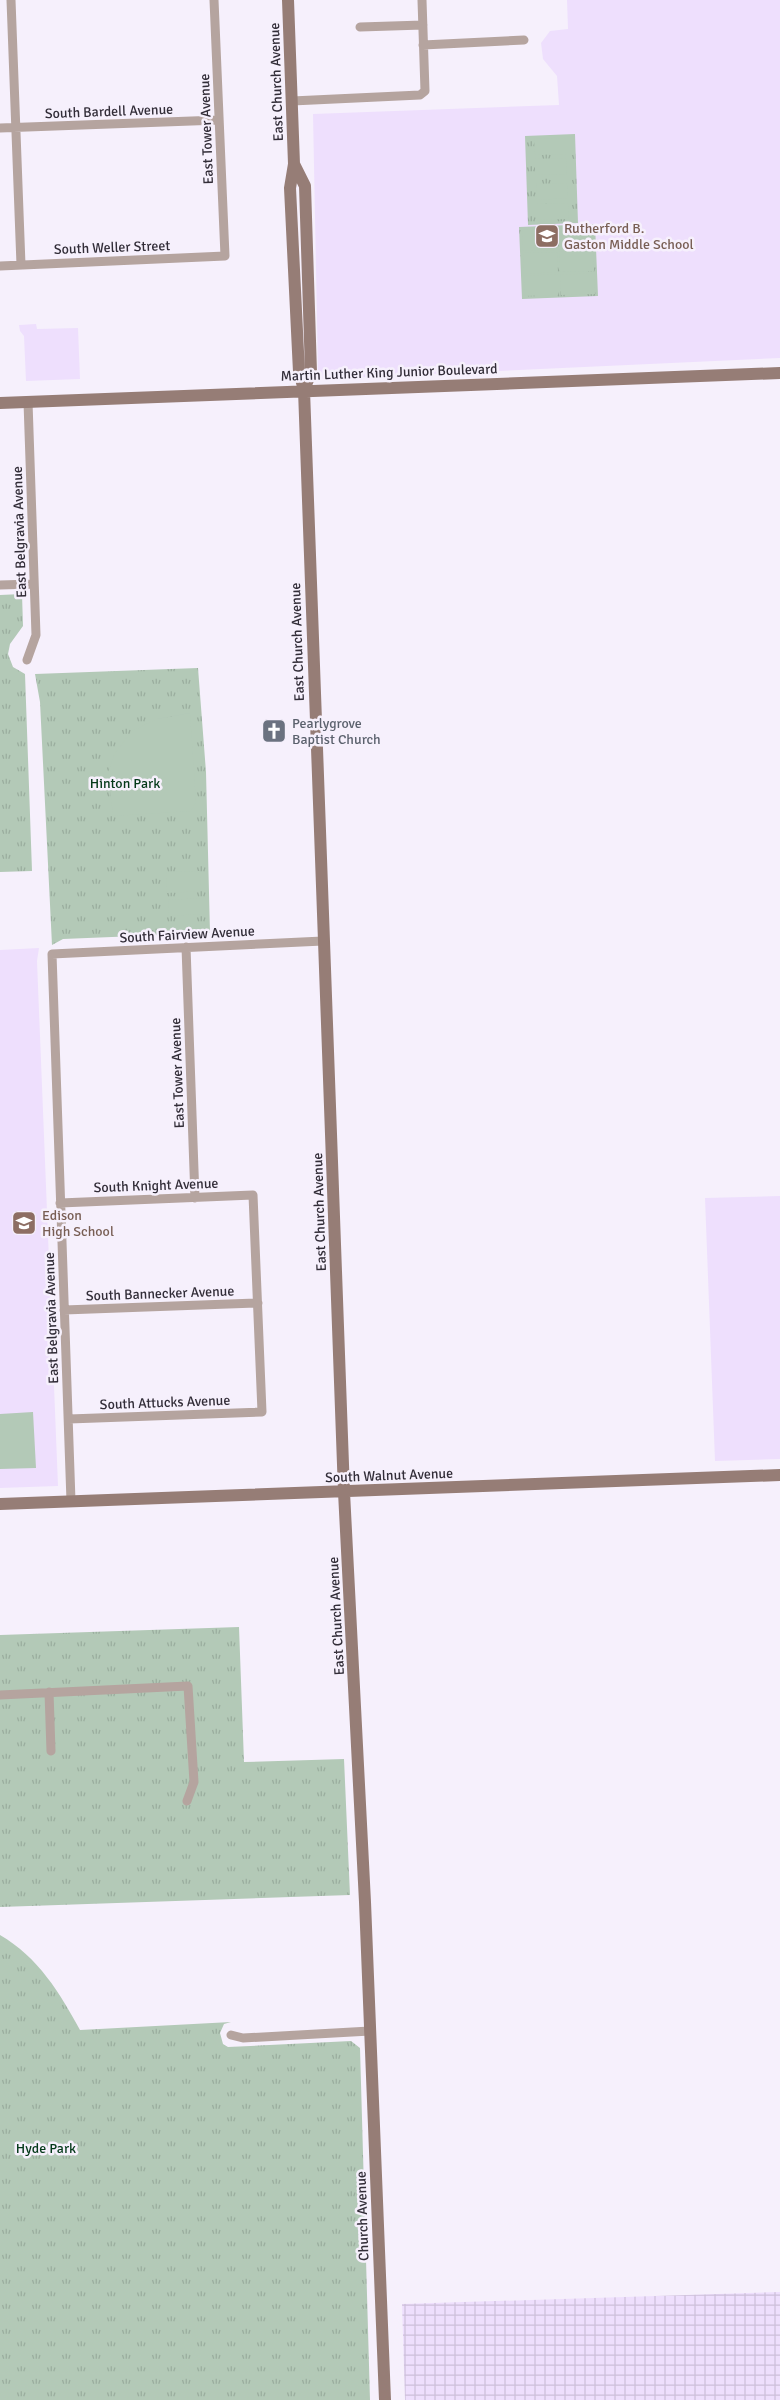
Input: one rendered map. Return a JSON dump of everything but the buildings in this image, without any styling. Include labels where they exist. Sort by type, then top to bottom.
[{"type":"street","points":[[11,0],[21,265]]},
{"type":"street","name":"East Tower Avenue","points":[[214,0],[225,256]]},
{"type":"street","name":"East Church Avenue","points":[[288,0],[294,164],[290,188],[299,372],[304,390],[344,1492],[370,2032]]},
{"type":"street","points":[[292,101],[420,95],[425,92],[422,0]]},
{"type":"street","points":[[360,27],[423,25]]},
{"type":"street","points":[[423,45],[524,40]]},
{"type":"street","name":"South Bardell Avenue","points":[[0,128],[220,120]]},
{"type":"street","name":"South Weller Street","points":[[0,266],[225,256]]},
{"type":"street","name":"Martin Luther King Junior Boulevard","points":[[0,403],[780,373]]},
{"type":"street","name":"East Belgravia Avenue","points":[[27,660],[36,634],[28,402]]},
{"type":"street","points":[[0,585],[34,584]]},
{"type":"street","name":"South Fairview Avenue","points":[[52,954],[323,941]]},
{"type":"street","name":"East Tower Avenue","points":[[186,947],[196,1198]]},
{"type":"street","name":"East Belgravia Avenue","points":[[52,954],[71,1501]]},
{"type":"street","name":"South Knight Avenue","points":[[60,1203],[253,1195],[258,1303]]},
{"type":"street","name":"South Bannecker Avenue","points":[[64,1310],[258,1303]]},
{"type":"street","name":"South Attucks Avenue","points":[[68,1419],[262,1412],[258,1303]]},
{"type":"street","name":"South Walnut Avenue","points":[[0,1504],[780,1475]]},
{"type":"street","points":[[0,1694],[188,1686],[194,1782],[187,1801]]},
{"type":"street","points":[[49,1692],[51,1751]]},
{"type":"street","points":[[231,2035],[243,2038],[370,2032]]},
{"type":"street","name":"Church Avenue","points":[[370,2032],[385,2400]]},
{"type":"shaded area","name":"Rutherford B. Gaston Middle School","points":[[567,0],[780,0],[780,358],[322,379],[318,372],[313,114],[559,105],[557,76],[543,59],[541,43],[550,31],[568,29]]},
{"type":"shaded area","points":[[36,324],[37,329],[78,328],[80,379],[26,381],[24,336],[20,331],[19,325]]},
{"type":"shaded area","name":"Edison High School","points":[[39,948],[37,961],[58,1486],[0,1488],[0,950]]},
{"type":"shaded area","points":[[780,1196],[780,1459],[715,1461],[705,1198]]},
{"type":"shaded area","points":[[780,2292],[780,2400],[405,2400],[402,2304]]},
{"type":"green space","points":[[575,134],[578,223],[528,225],[525,136]]},
{"type":"green space","points":[[566,138],[566,154],[535,155],[534,139]]},
{"type":"green space","points":[[566,158],[567,174],[535,175],[535,159]]},
{"type":"green space","points":[[567,183],[568,198],[537,200],[536,184]]},
{"type":"green space","points":[[568,203],[569,219],[537,220],[537,204]]},
{"type":"green space","points":[[595,224],[598,296],[522,299],[519,227]]},
{"type":"green space","points":[[592,228],[593,248],[559,250],[558,229]]},
{"type":"green space","points":[[556,229],[556,250],[523,251],[522,230]]},
{"type":"green space","points":[[593,250],[594,271],[560,272],[559,252]]},
{"type":"green space","points":[[557,252],[558,272],[524,274],[523,253]]},
{"type":"green space","points":[[594,273],[595,294],[561,295],[560,275]]},
{"type":"green space","points":[[558,274],[558,295],[525,296],[524,276]]},
{"type":"green space","points":[[22,594],[23,626],[10,644],[8,654],[13,667],[25,674],[32,871],[0,872],[0,595]]},
{"type":"green space","name":"Hinton Park","points":[[198,668],[206,772],[210,933],[63,939],[52,945],[40,702],[35,674]]},
{"type":"green space","points":[[190,713],[196,802],[191,811],[113,816],[108,772],[115,753],[132,731],[157,719]]},
{"type":"green space","points":[[200,871],[201,891],[167,893],[166,872]]},
{"type":"green space","points":[[201,898],[201,914],[169,916],[168,900]]},
{"type":"green space","points":[[33,1412],[36,1468],[0,1469],[0,1414]]},
{"type":"green space","points":[[239,1627],[244,1762],[344,1759],[350,1895],[0,1907],[0,1635]]},
{"type":"green space","name":"Hyde Park","points":[[0,1935],[14,1944],[37,1965],[56,1989],[80,2030],[231,2022],[224,2024],[220,2033],[223,2044],[228,2047],[351,2041],[360,2048],[370,2400],[0,2400]]},
{"type":"place","name":"Rutherford B. Gaston Middle School","points":[[547,236]]},
{"type":"place","name":"Pearlygrove Baptist Church","points":[[274,731]]},
{"type":"place","name":"Edison High School","points":[[24,1223]]}]
